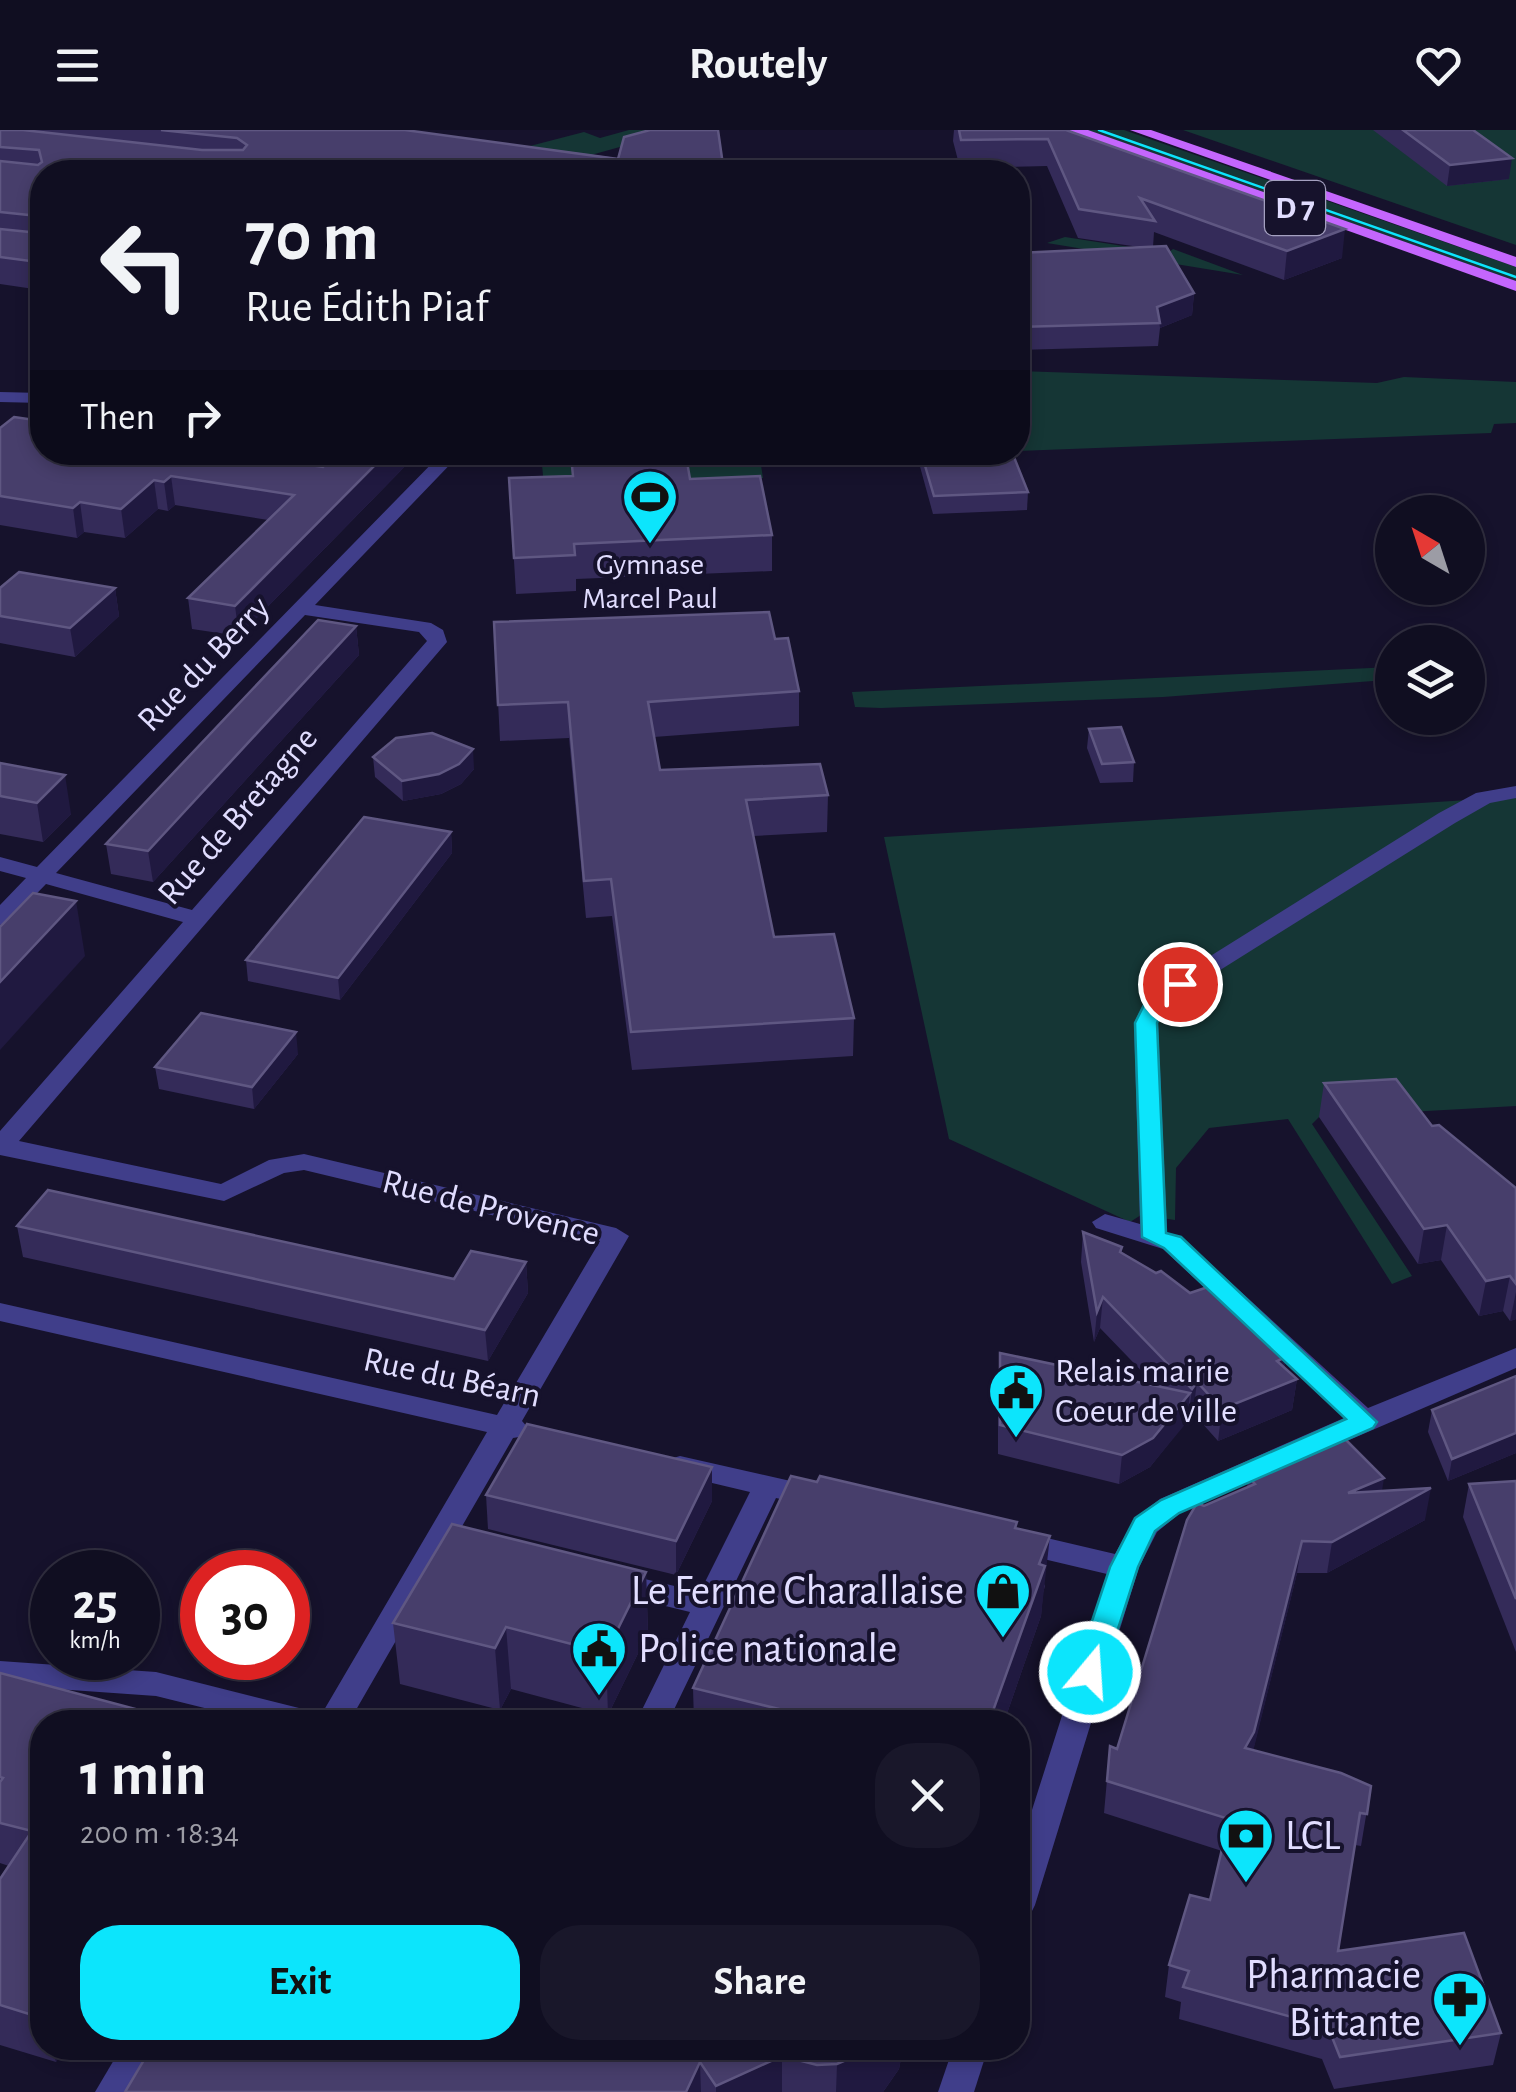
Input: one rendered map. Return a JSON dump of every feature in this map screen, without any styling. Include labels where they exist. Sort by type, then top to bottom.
[{"type":"main road","name":"D 7","points":[[1074,130],[1516,286]]},
{"type":"main road","name":"D 7","points":[[1137,130],[1516,262]]},
{"type":"street","points":[[0,398],[30,398]]},
{"type":"street","name":"Rue du Berry","points":[[0,918],[441,465]]},
{"type":"street","name":"Rue de Bretagne","points":[[0,1146],[437,642],[436,634],[424,626],[303,609]]},
{"type":"street","points":[[1154,1237],[1146,1023],[1156,1000],[1448,818],[1484,798],[1516,792]]},
{"type":"street","points":[[0,864],[198,919]]},
{"type":"street","name":"Rue de Provence","points":[[0,1146],[224,1193],[278,1166],[304,1162],[616,1236],[502,1426],[450,1544],[341,1710]]},
{"type":"street","points":[[1105,1222],[1172,1243],[1364,1422]]},
{"type":"street","name":"Rue du Béarn","points":[[0,1312],[538,1434]]},
{"type":"street","points":[[1030,1867],[1124,1567],[1145,1524],[1170,1506],[1516,1358]]},
{"type":"street","points":[[652,1460],[840,1503]]},
{"type":"street","points":[[658,1710],[767,1486]]},
{"type":"street","points":[[991,1537],[1124,1567]]},
{"type":"street","points":[[588,1576],[709,1605]]},
{"type":"street","points":[[0,1673],[156,1684],[259,1710]]},
{"type":"street","points":[[114,2092],[133,2060]]},
{"type":"street","points":[[956,2092],[966,2060]]},
{"type":"green space","points":[[629,130],[681,130],[591,155],[530,146],[584,132],[600,138]]},
{"type":"green space","points":[[1087,130],[1124,130],[1516,267],[1516,281]]},
{"type":"green space","points":[[1183,130],[1516,130],[1516,245]]},
{"type":"green space","points":[[1065,237],[1168,253],[1173,249],[1243,275],[1047,243]]},
{"type":"green space","points":[[1030,371],[1377,383],[1404,377],[1516,382],[1516,423],[1494,424],[1491,433],[1030,451]]},
{"type":"green space","points":[[542,465],[761,465],[763,478],[544,487]]},
{"type":"green space","points":[[1375,668],[1373,681],[1163,697],[881,708],[855,707],[852,692]]},
{"type":"green space","points":[[1516,797],[1516,1106],[1319,1117],[1312,1124],[1412,1276],[1392,1284],[1288,1119],[1209,1128],[1176,1168],[1175,1220],[1141,1215],[1130,1222],[949,1139],[884,837]]},
{"type":"building","points":[[0,130],[202,150],[243,150],[247,145],[237,138],[161,130],[405,130],[618,159],[624,137],[650,130],[718,130],[722,160],[42,160],[39,150],[0,147]]},
{"type":"building","points":[[959,130],[1066,130],[1345,229],[1287,251],[1140,198],[1155,221],[1079,209],[1048,139],[961,140]]},
{"type":"building","points":[[1403,130],[1473,130],[1512,158],[1450,165]]},
{"type":"building","points":[[0,161],[30,164],[30,215],[0,212]]},
{"type":"building","points":[[0,229],[30,232],[30,261],[0,257]]},
{"type":"building","points":[[1166,246],[1194,293],[1157,307],[1160,323],[1030,327],[1030,252]]},
{"type":"building","points":[[14,417],[30,419],[30,465],[375,465],[235,606],[188,598],[294,495],[171,476],[164,482],[154,480],[121,509],[80,502],[73,508],[0,496],[0,428]]},
{"type":"building","points":[[688,465],[690,479],[760,476],[772,535],[574,544],[575,555],[514,558],[509,478],[573,476],[572,466]]},
{"type":"building","points":[[925,465],[1017,465],[1028,492],[934,496]]},
{"type":"building","points":[[19,572],[115,588],[70,628],[0,616],[0,588]]},
{"type":"building","points":[[769,612],[775,639],[788,638],[799,691],[648,702],[660,770],[820,764],[828,795],[746,800],[774,937],[834,934],[854,1018],[631,1032],[611,879],[584,881],[568,702],[498,705],[494,622]]},
{"type":"building","points":[[318,620],[356,626],[148,851],[106,844]]},
{"type":"building","points":[[1121,727],[1134,762],[1102,764],[1089,729]]},
{"type":"building","points":[[432,733],[473,749],[459,764],[439,774],[402,781],[373,757],[396,738]]},
{"type":"building","points":[[0,763],[65,775],[37,803],[0,796]]},
{"type":"building","points":[[364,817],[451,832],[338,978],[246,960]]},
{"type":"building","points":[[33,893],[76,901],[0,982],[0,927]]},
{"type":"building","points":[[201,1013],[296,1032],[252,1087],[155,1067]]},
{"type":"building","points":[[1396,1079],[1432,1126],[1439,1125],[1516,1188],[1516,1284],[1510,1276],[1486,1281],[1447,1225],[1424,1229],[1324,1083]]},
{"type":"building","points":[[48,1190],[454,1279],[471,1251],[526,1262],[485,1330],[17,1226]]},
{"type":"building","points":[[1083,1232],[1122,1247],[1120,1252],[1156,1273],[1161,1271],[1190,1293],[1211,1286],[1286,1357],[1277,1361],[1297,1379],[1222,1409],[1197,1382],[1192,1389],[1103,1297],[1097,1312]]},
{"type":"building","points":[[1000,1353],[1190,1393],[1153,1438],[1122,1455],[1000,1425]]},
{"type":"building","points":[[1516,1376],[1516,1433],[1452,1459],[1432,1410]]},
{"type":"building","points":[[527,1424],[712,1467],[676,1541],[486,1495]]},
{"type":"building","points":[[1343,1437],[1384,1478],[1348,1493],[1431,1488],[1332,1542],[1302,1541],[1254,1732],[1245,1748],[1341,1773],[1371,1786],[1367,1814],[1360,1813],[1338,1951],[1464,1933],[1501,2033],[1340,2057],[1328,2027],[1183,1987],[1189,1971],[1169,1965],[1190,1895],[1210,1900],[1229,1819],[1107,1781],[1110,1746],[1117,1749],[1187,1520],[1197,1503],[1204,1506],[1255,1484],[1248,1476]]},
{"type":"building","points":[[791,1476],[817,1482],[820,1476],[1017,1522],[1015,1528],[1050,1536],[1039,1564],[1045,1566],[993,1710],[783,1710],[693,1688]]},
{"type":"building","points":[[1516,1481],[1516,1599],[1469,1484]]},
{"type":"building","points":[[452,1524],[646,1572],[606,1653],[506,1627],[495,1648],[393,1623]]},
{"type":"building","points":[[0,1673],[139,1710],[30,1710],[30,1830],[0,1823]]},
{"type":"building","points":[[30,1834],[30,2014],[0,2005],[0,1879]]},
{"type":"building","points":[[144,2060],[773,2060],[716,2086],[700,2062],[686,2092],[125,2092]]},
{"type":"building","points":[[798,2060],[846,2060],[837,2064],[817,2065]]},
{"type":"tram line","points":[[1099,130],[1516,277]]},
{"type":"place","name":"Gymnase Marcel Paul","points":[[650,546]]},
{"type":"place","name":"Relais mairie Coeur de ville","points":[[1016,1440]]},
{"type":"place","name":"Le Ferme Charallaise","points":[[1003,1640]]},
{"type":"place","name":"Police nationale","points":[[599,1698]]},
{"type":"place","name":"LCL","points":[[1246,1885]]},
{"type":"place","name":"Pharmacie Bittante","points":[[1460,2048]]},
{"type":"route","points":[[1090,1672],[1124,1567],[1145,1524],[1170,1506],[1364,1422],[1172,1243],[1154,1237],[1157,1213],[1146,1023],[1156,1000],[1180,984]]}]
